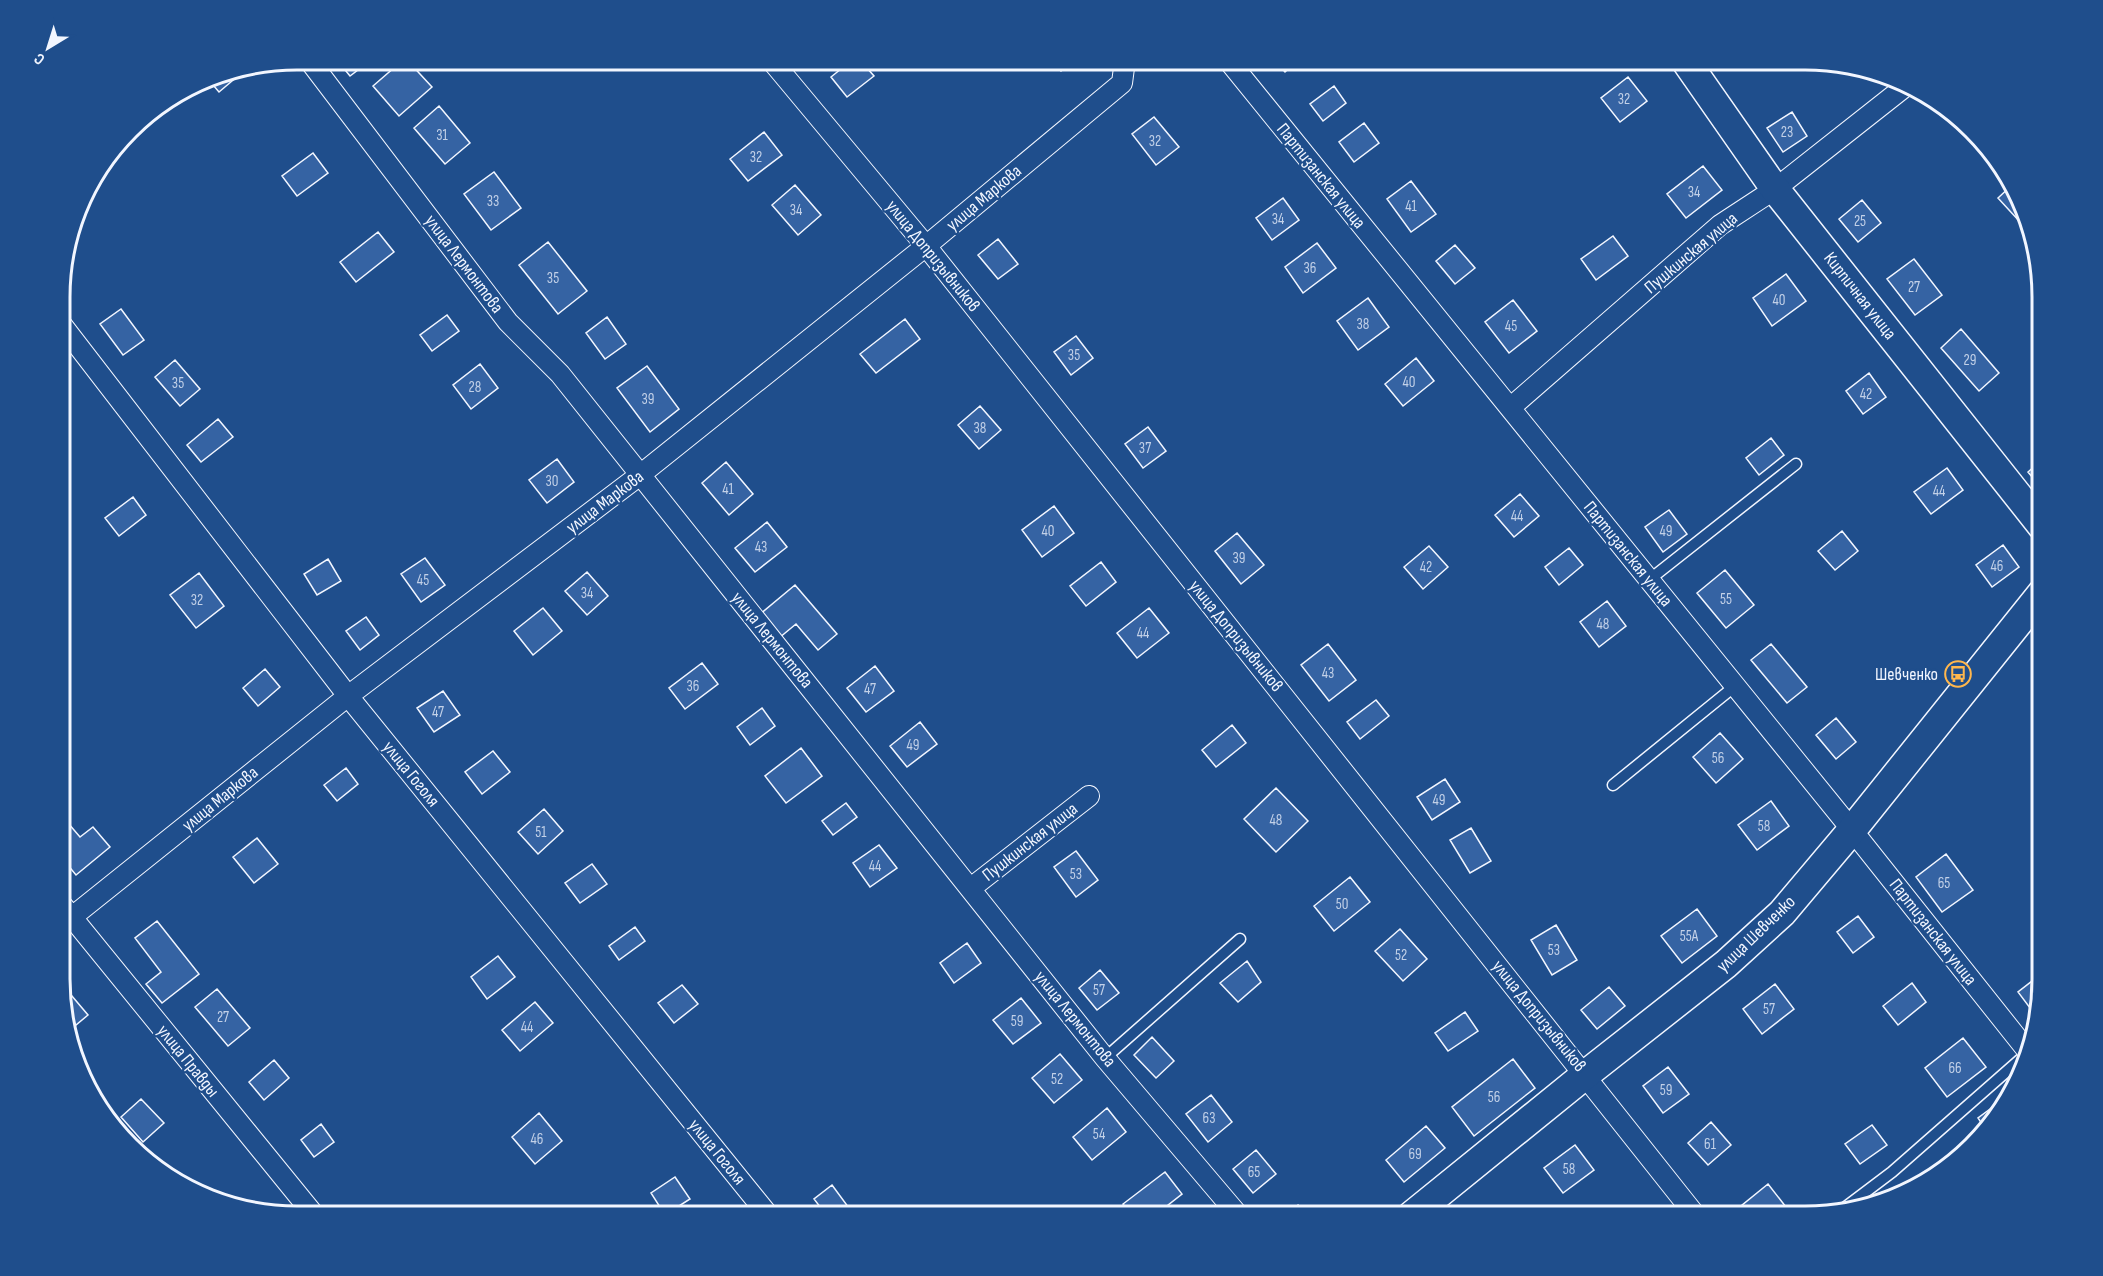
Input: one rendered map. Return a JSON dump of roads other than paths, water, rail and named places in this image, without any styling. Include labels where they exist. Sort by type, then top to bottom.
[{"type":"street","name":"улица Лермонтова","points":[[317,70],[508,322],[560,374],[1105,1058],[1231,1206]]},
{"type":"street","name":"улица Допризывников","points":[[779,70],[926,246],[1688,1206]]},
{"type":"street","name":"улица Маркова","points":[[71,911],[348,696],[640,476],[926,246],[1122,83],[1124,70]]},
{"type":"street","name":"Партизанская улица","points":[[1236,70],[1852,830],[2022,1044]]},
{"type":"street","name":"Кирпичная улица","points":[[1692,70],[1775,189],[2032,512]]},
{"type":"street","name":"Пушкинская улица","points":[[1510,408],[1720,225],[1775,189],[1899,91]]},
{"type":"street","name":"улица Гоголя","points":[[71,337],[348,696],[761,1206]]},
{"type":"street","name":"улица Шевченко","points":[[1423,1206],[1726,964],[1782,913],[2032,607]]},
{"type":"street","name":"Пушкинская улица","points":[[971,888],[1089,796]]},
{"type":"street","name":"улица Правды","points":[[71,923],[307,1206]]},
{"type":"lane","points":[[1649,580],[1796,464]]},
{"type":"lane","points":[[1614,785],[1735,686]]},
{"type":"lane","points":[[1105,1058],[1240,939]]},
{"type":"lane","points":[[1856,1200],[1892,1172],[2016,1064]]},
{"type":"place","name":"Шевченко","points":[[1958,674]]}]
